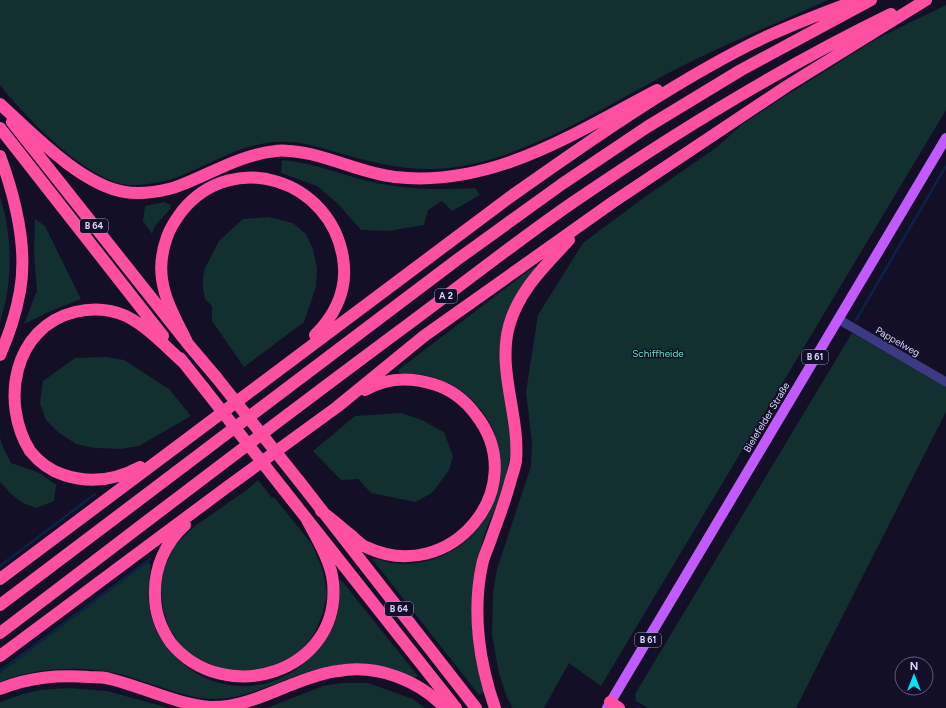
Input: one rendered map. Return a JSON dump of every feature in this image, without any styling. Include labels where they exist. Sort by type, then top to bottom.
[{"type":"highway","points":[[0,579],[284,365],[577,149],[692,76],[752,44],[816,16],[858,0]]},
{"type":"highway","name":"A 2","points":[[0,605],[243,420],[350,342],[458,259],[562,184],[647,127],[741,70],[871,0]]},
{"type":"highway","name":"A 2","points":[[0,633],[364,357],[571,204],[658,146],[750,90],[843,38],[919,0]]},
{"type":"highway","points":[[0,656],[337,407],[424,336],[613,202],[787,86],[926,0]]},
{"type":"highway","points":[[0,104],[73,168],[101,184],[125,192],[157,192],[180,186],[250,156],[277,150],[307,153],[376,174],[396,177],[434,179],[469,174],[515,160],[573,136],[656,90],[692,76]]},
{"type":"highway","name":"B 64","points":[[0,107],[188,344],[216,377],[476,708]]},
{"type":"highway","name":"B 64","points":[[0,128],[202,387],[456,708]]},
{"type":"highway","points":[[0,156],[9,180],[16,209],[22,258],[20,290],[13,322],[0,355]]},
{"type":"highway","points":[[188,344],[168,301],[162,278],[162,255],[173,223],[195,197],[214,186],[248,178],[259,178],[273,181],[294,188],[305,195],[328,217],[339,240],[344,264],[343,287],[340,297],[326,325],[284,365]]},
{"type":"highway","points":[[495,708],[478,637],[478,591],[482,564],[507,496],[516,462],[516,442],[506,370],[506,344],[509,326],[520,298],[534,278],[569,240],[613,202]]},
{"type":"highway","points":[[172,450],[128,473],[104,480],[82,480],[61,474],[42,463],[27,448],[20,438],[10,408],[9,386],[14,365],[25,345],[32,337],[40,329],[54,320],[80,311],[102,310],[125,316],[147,330],[184,364]]},
{"type":"highway","points":[[321,511],[364,546],[373,550],[384,554],[399,556],[426,554],[446,547],[471,527],[483,510],[489,496],[493,480],[494,458],[489,437],[484,427],[479,418],[464,402],[447,389],[416,380],[394,380],[383,382],[367,389],[337,407]]},
{"type":"highway","points":[[223,490],[180,530],[166,548],[158,567],[154,588],[156,610],[159,620],[174,648],[182,656],[199,668],[218,677],[234,680],[251,680],[272,676],[283,672],[297,663],[309,652],[322,634],[329,619],[333,603],[333,581],[325,558],[306,518]]},
{"type":"highway","points":[[0,689],[38,678],[68,675],[109,678],[191,704],[211,707],[232,706],[261,697],[321,674],[339,670],[369,670],[395,676],[418,686],[436,698],[445,708]]},
{"type":"main road","name":"Bielefelder Straße","points":[[612,706],[838,319],[946,138]]},
{"type":"street","name":"Pappelweg","points":[[838,319],[946,382]]},
{"type":"green space","points":[[0,0],[828,0],[690,62],[566,129],[533,144],[500,156],[467,165],[434,169],[398,167],[316,146],[292,142],[276,142],[250,146],[173,179],[139,185],[128,185],[111,181],[76,160],[40,129],[0,85]]},
{"type":"green space","name":"Schiffheide","points":[[946,5],[946,110],[601,686],[569,663],[544,708],[513,708],[507,698],[499,673],[492,635],[493,592],[497,569],[531,466],[532,442],[526,392],[538,315],[583,243],[642,199],[717,147],[744,123],[878,38]]},
{"type":"green space","points":[[282,160],[304,163],[382,184],[422,189],[475,188],[480,195],[452,211],[442,201],[428,210],[424,225],[388,231],[361,230],[338,204],[317,186],[281,173]]},
{"type":"green space","points":[[0,197],[7,228],[10,260],[7,292],[0,322]]},
{"type":"green space","points":[[164,202],[171,205],[170,209],[155,226],[152,234],[143,221],[145,206]]},
{"type":"green space","points":[[269,217],[293,223],[306,234],[313,249],[317,268],[316,287],[304,322],[244,367],[212,321],[212,306],[205,299],[203,277],[205,268],[219,241],[243,219]]},
{"type":"green space","points":[[35,219],[45,226],[81,299],[24,324],[37,291],[34,255]]},
{"type":"green space","points":[[535,266],[536,268],[505,322],[512,443],[503,487],[485,533],[475,573],[472,612],[473,632],[475,652],[484,692],[479,695],[372,559],[392,563],[409,564],[437,558],[453,550],[467,540],[479,528],[488,514],[495,498],[499,465],[494,431],[486,416],[477,404],[455,387],[429,376],[400,373],[398,370]]},
{"type":"green space","points":[[852,333],[946,387],[946,412],[796,708],[648,708],[636,701],[635,694]]},
{"type":"green space","points":[[106,357],[124,360],[169,389],[191,416],[139,446],[121,449],[95,448],[76,444],[58,432],[46,420],[40,403],[43,381],[75,358]]},
{"type":"green space","points":[[401,413],[422,420],[444,432],[453,456],[449,470],[433,492],[416,502],[371,493],[358,479],[341,480],[313,451],[355,416]]},
{"type":"green space","points":[[0,437],[2,445],[11,463],[40,473],[56,485],[54,501],[36,508],[23,503],[11,494],[0,482]]},
{"type":"green space","points":[[258,480],[272,498],[274,497],[311,543],[323,571],[327,594],[323,613],[315,632],[296,655],[261,671],[229,672],[193,657],[179,643],[169,628],[163,609],[161,589],[163,571],[174,546],[195,526],[248,489]]},
{"type":"green space","points":[[148,562],[151,565],[149,603],[151,616],[159,635],[166,646],[180,661],[196,673],[212,681],[230,685],[248,686],[265,684],[298,668],[317,651],[327,638],[336,617],[338,608],[338,581],[341,580],[418,676],[415,678],[387,670],[357,664],[338,665],[306,672],[260,690],[229,698],[213,699],[189,696],[120,674],[97,670],[69,669],[40,671],[13,677],[0,682],[0,673]]},
{"type":"green space","points":[[342,683],[368,683],[413,699],[425,708],[267,708],[323,686]]},
{"type":"green space","points":[[68,688],[107,691],[169,708],[0,708],[0,702],[23,694],[40,690]]},
{"type":"waterway","points":[[856,320],[946,166]]},
{"type":"waterway","points":[[0,566],[95,494]]},
{"type":"waterway","points":[[0,671],[150,559]]}]
